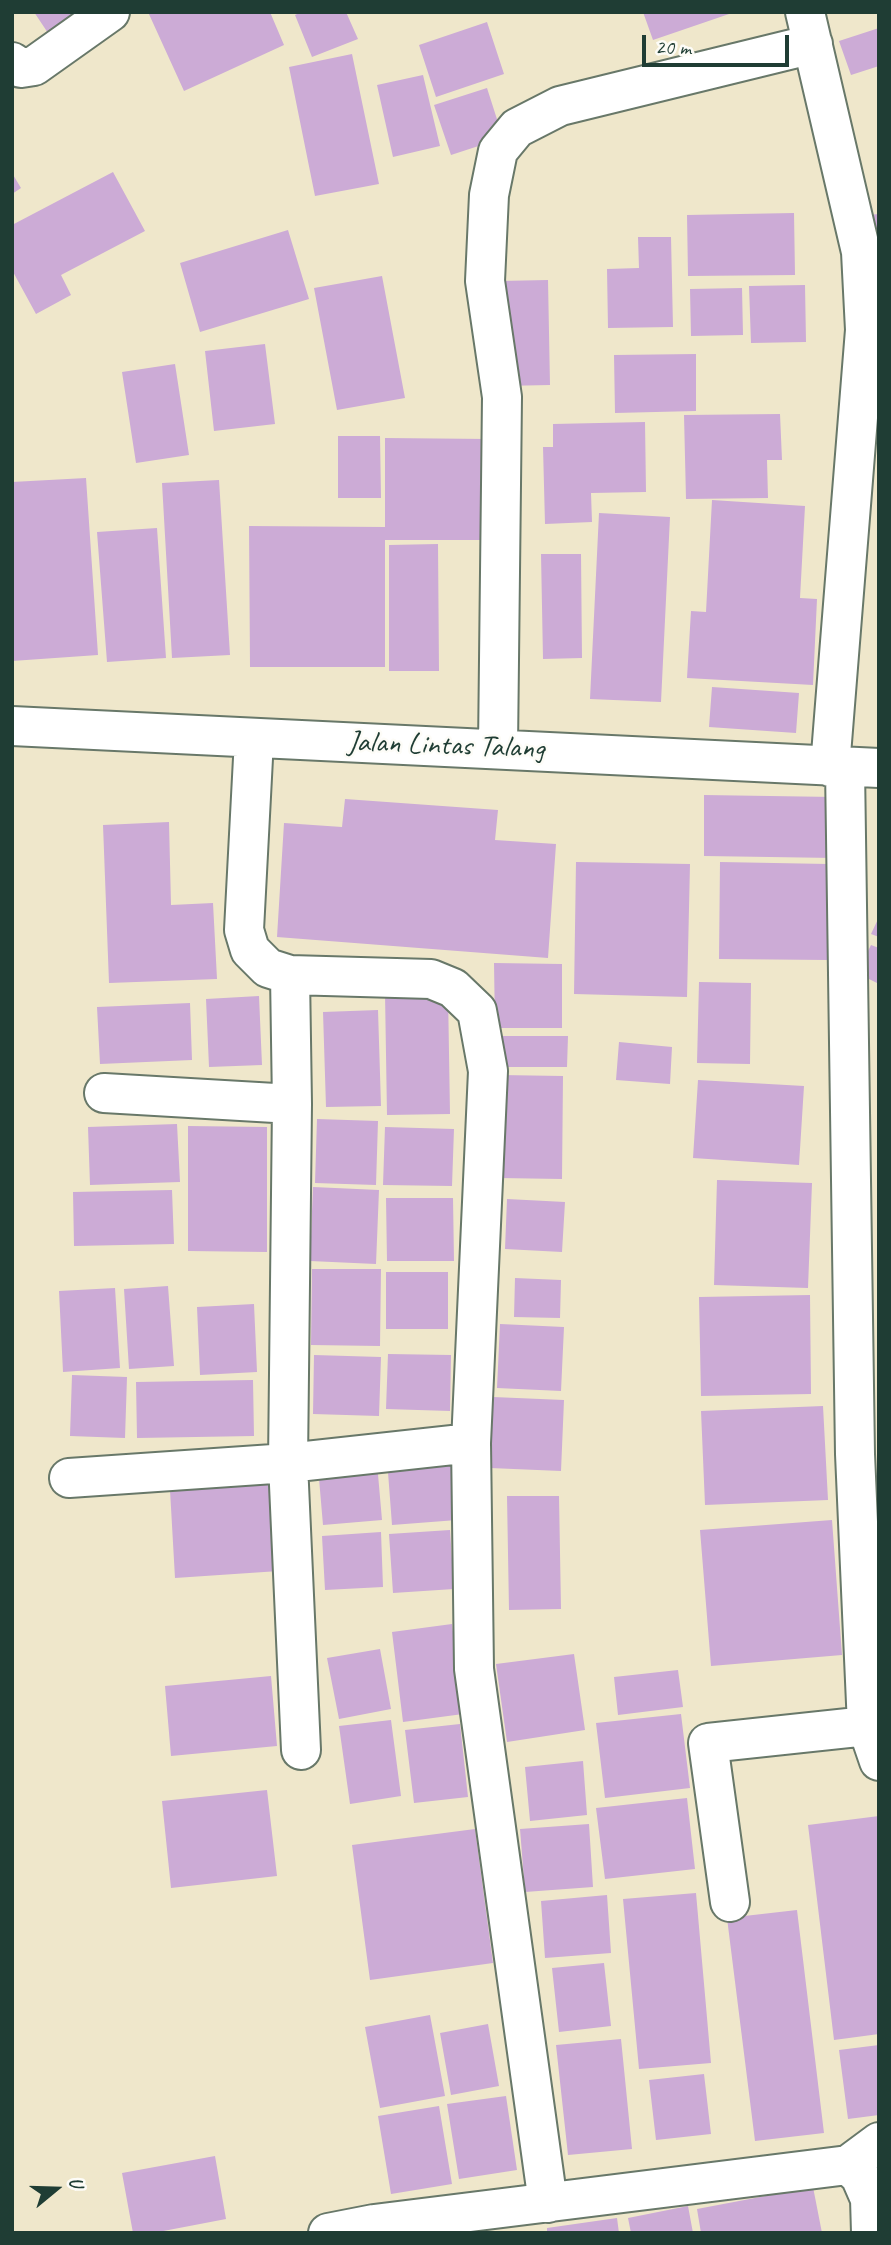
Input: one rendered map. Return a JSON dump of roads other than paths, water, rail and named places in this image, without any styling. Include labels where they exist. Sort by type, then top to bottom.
[{"type":"street","points":[[12,62],[21,68],[34,66],[110,12]]},
{"type":"street","points":[[498,747],[502,397],[485,281],[489,195],[498,150],[517,128],[560,106],[809,28],[861,252],[865,330],[851,768],[855,1454],[867,1726],[879,1761]]},
{"type":"street","name":"Jalan Lintas Talang","points":[[12,726],[498,747],[851,768]]},
{"type":"street","points":[[254,738],[244,930],[250,950],[268,968],[290,975],[431,979],[453,988],[477,1011],[488,1071],[471,1443],[474,1669],[548,2203]]},
{"type":"street","points":[[290,975],[292,1104],[288,1463],[301,1750]]},
{"type":"street","points":[[104,1093],[292,1104]]},
{"type":"street","points":[[69,1478],[288,1463],[471,1443]]},
{"type":"street","points":[[730,1902],[708,1743],[867,1726]]},
{"type":"street","points":[[328,2233],[848,2165],[879,2142]]},
{"type":"street","points":[[848,2165],[860,2176],[870,2199],[871,2233]]}]
